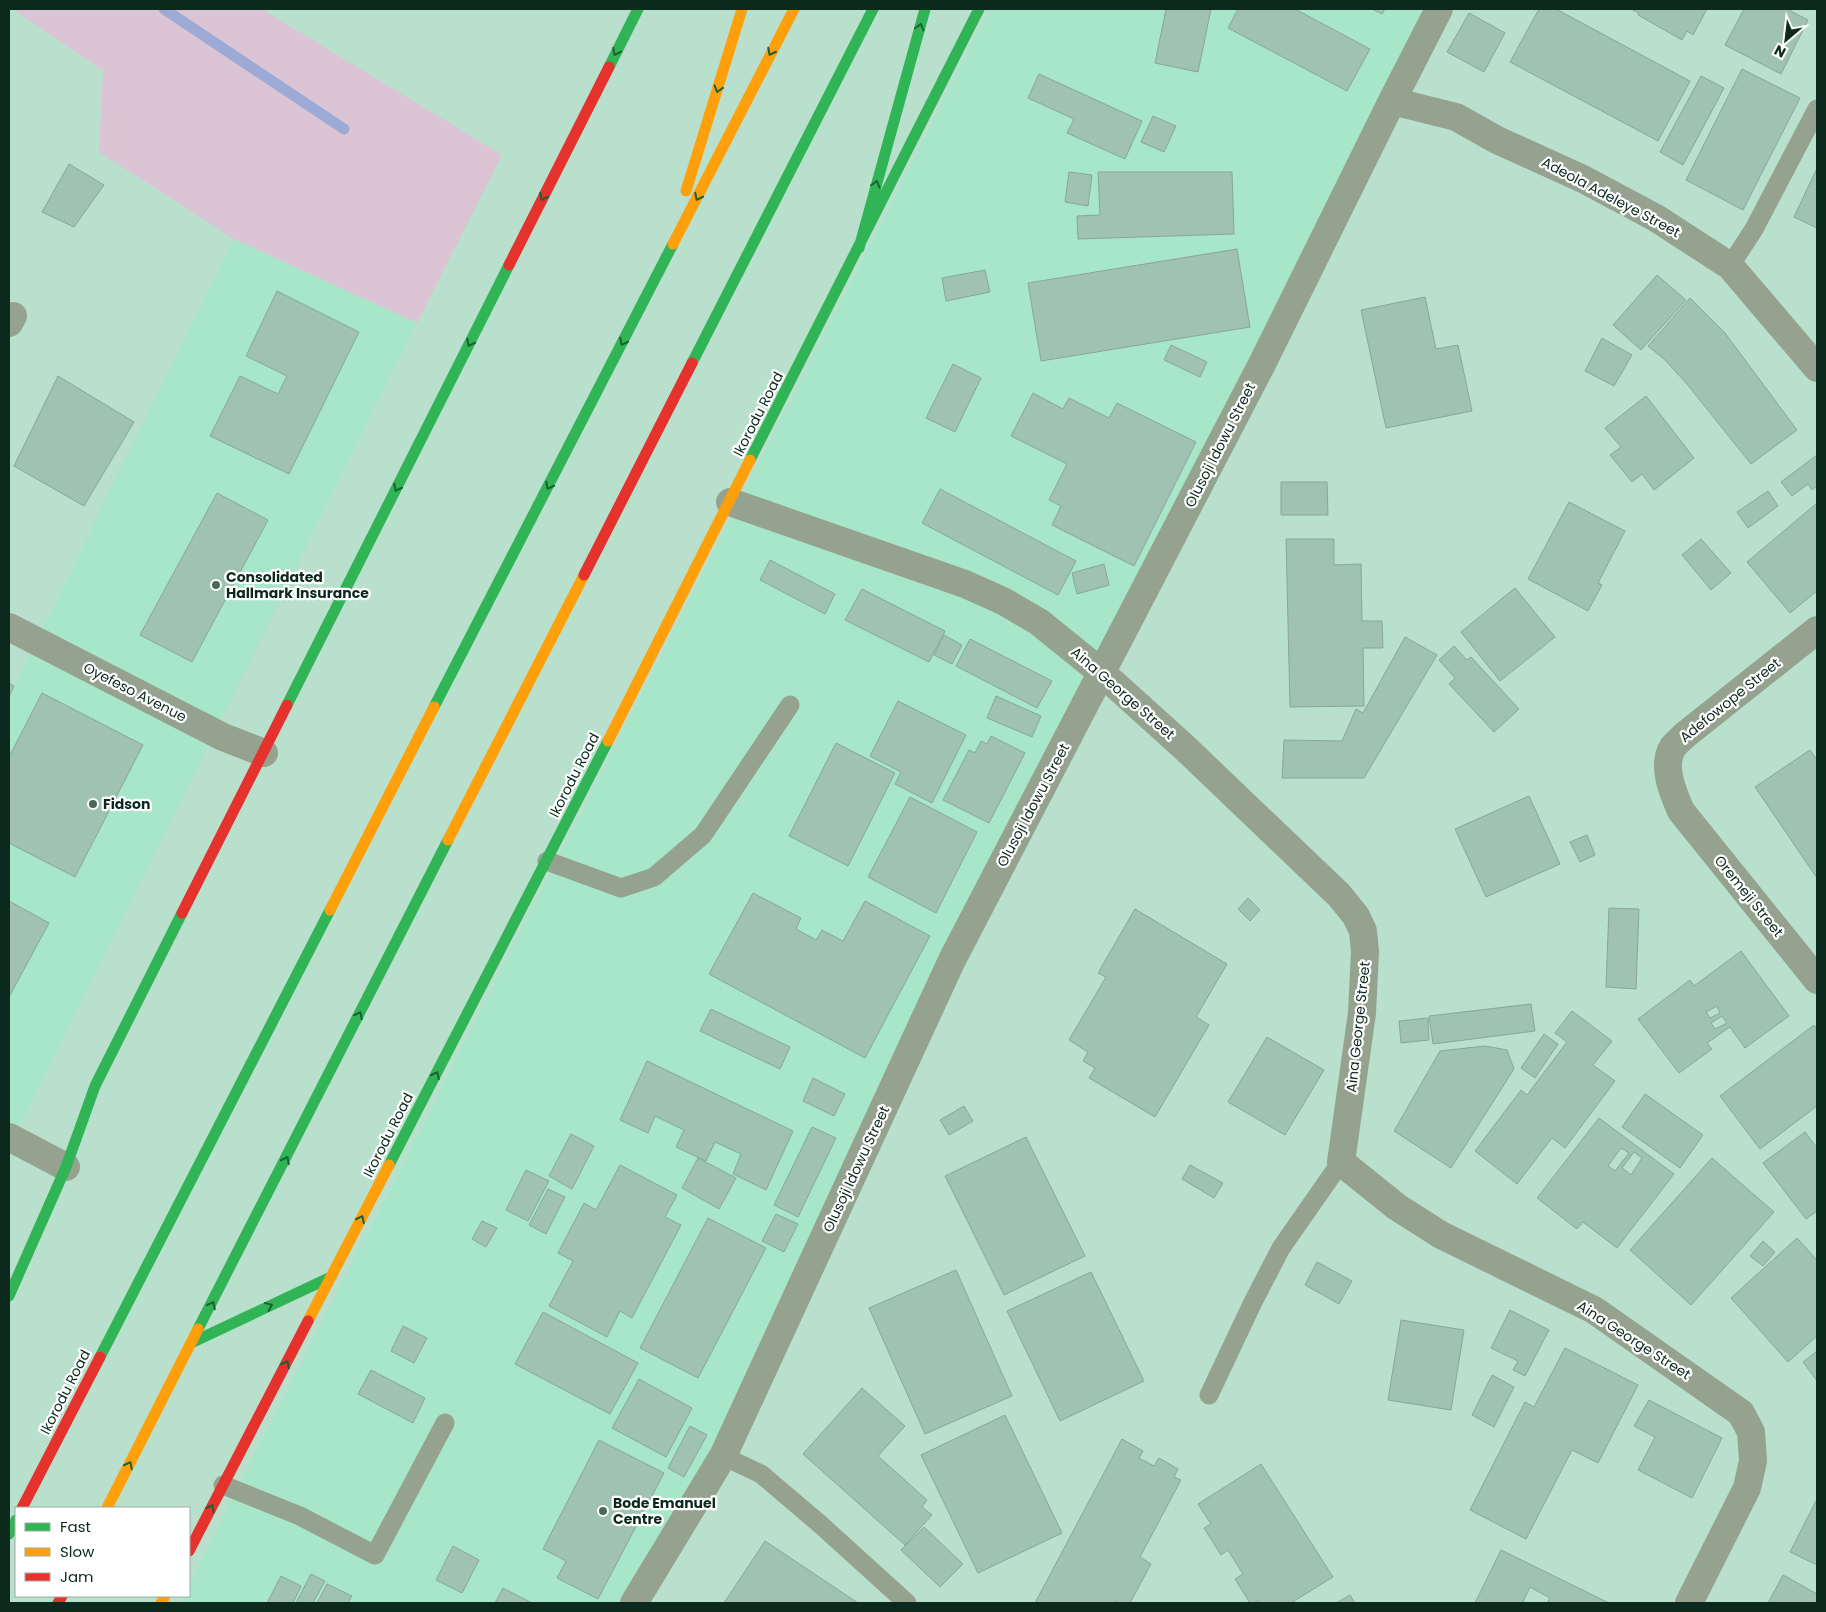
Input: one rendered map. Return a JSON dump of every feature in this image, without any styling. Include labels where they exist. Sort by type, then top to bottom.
[{"type":"main road","points":[[9,1296],[66,1167],[95,1086],[638,9]]},
{"type":"main road","points":[[664,262],[742,9]]},
{"type":"main road","name":"Ikorodu Road","points":[[23,1507],[794,9]]},
{"type":"main road","points":[[108,1507],[873,9]]},
{"type":"main road","points":[[859,248],[925,9]]},
{"type":"main road","name":"Ikorodu Road","points":[[190,1549],[547,861],[979,9]]},
{"type":"main road","points":[[193,1342],[331,1277]]},
{"type":"main road","points":[[9,1534],[15,1522]]},
{"type":"street","name":"Olusoji Idowu Street","points":[[634,1603],[723,1456],[952,960],[1262,364],[1439,9]]},
{"type":"street","name":"Adeola Adeleye Street","points":[[1392,101],[1456,117],[1497,140],[1583,179],[1656,218],[1730,266],[1817,368]]},
{"type":"street","name":"Aina George Street","points":[[730,502],[965,584],[1003,601],[1039,622],[1102,673],[1184,746],[1339,895],[1356,916],[1362,931],[1366,952],[1362,1013],[1341,1162],[1397,1207],[1441,1235],[1594,1310],[1741,1413],[1751,1432],[1753,1461],[1747,1488],[1689,1603]]},
{"type":"street","name":"Oyefeso Avenue","points":[[9,627],[223,737],[264,753]]},
{"type":"street","name":"Adefowope Street","points":[[1680,811],[1672,792],[1667,762],[1673,748],[1691,730],[1817,630]]},
{"type":"street","name":"Oremeji Street","points":[[1680,811],[1817,980]]},
{"type":"street","points":[[9,1137],[66,1167]]},
{"type":"lane","points":[[1730,266],[1754,229],[1817,109]]},
{"type":"lane","points":[[547,861],[621,888],[654,877],[703,835],[790,704]]},
{"type":"lane","points":[[1209,1395],[1281,1248],[1341,1162]]},
{"type":"lane","points":[[223,1485],[300,1516],[375,1555],[445,1423]]},
{"type":"lane","points":[[723,1456],[761,1474],[821,1525],[907,1603]]},
{"type":"shaded area","points":[[13,9],[262,9],[502,155],[417,323],[234,239],[99,152],[103,71]]},
{"type":"shaded area","points":[[990,9],[1452,9],[641,1603],[179,1603],[182,1597],[190,1597],[190,1582]]},
{"type":"shaded area","points":[[234,239],[417,323],[9,1148],[9,697]]},
{"type":"building","points":[[1166,9],[1211,9],[1198,72],[1155,63]]},
{"type":"building","points":[[1238,9],[1295,9],[1370,49],[1347,91],[1228,28]]},
{"type":"building","points":[[1372,9],[1385,9],[1382,14]]},
{"type":"building","points":[[1539,9],[1556,9],[1690,81],[1658,141],[1510,62]]},
{"type":"building","points":[[1631,9],[1707,9],[1693,35],[1687,31],[1682,40]]},
{"type":"building","points":[[1744,9],[1787,9],[1808,20],[1781,74],[1725,45]]},
{"type":"building","points":[[1469,13],[1505,33],[1484,72],[1447,52]]},
{"type":"building","points":[[1742,69],[1800,98],[1743,210],[1686,180]]},
{"type":"building","points":[[1039,74],[1142,121],[1125,159],[1067,133],[1074,119],[1028,98]]},
{"type":"building","points":[[1701,76],[1724,88],[1683,165],[1660,152]]},
{"type":"building","points":[[1153,116],[1176,126],[1164,152],[1141,142]]},
{"type":"building","points":[[69,164],[104,185],[74,227],[42,212]]},
{"type":"building","points":[[1817,168],[1817,228],[1794,217]]},
{"type":"building","points":[[1069,172],[1092,175],[1088,206],[1065,202]]},
{"type":"building","points":[[1098,172],[1232,172],[1234,234],[1078,239],[1077,216],[1100,215]]},
{"type":"building","points":[[1237,249],[1250,327],[1041,361],[1028,283]]},
{"type":"building","points":[[985,270],[990,292],[946,301],[942,278]]},
{"type":"building","points":[[1657,275],[1686,300],[1641,350],[1613,325]]},
{"type":"building","points":[[277,291],[359,332],[289,474],[210,436],[240,376],[278,394],[287,376],[246,356]]},
{"type":"building","points":[[1425,297],[1436,349],[1458,345],[1472,411],[1386,428],[1361,310]]},
{"type":"building","points":[[1690,298],[1725,333],[1797,430],[1751,464],[1687,384],[1664,359],[1648,346]]},
{"type":"building","points":[[1602,338],[1632,355],[1614,386],[1585,371]]},
{"type":"building","points":[[1171,345],[1207,362],[1200,377],[1164,360]]},
{"type":"building","points":[[953,364],[981,378],[955,432],[926,418]]},
{"type":"building","points":[[58,376],[134,422],[84,506],[14,466]]},
{"type":"building","points":[[1033,393],[1063,409],[1069,398],[1109,418],[1117,403],[1196,442],[1134,566],[1052,525],[1061,506],[1049,500],[1067,464],[1011,436]]},
{"type":"building","points":[[1646,396],[1694,458],[1654,490],[1642,474],[1632,482],[1610,455],[1621,447],[1605,428]]},
{"type":"building","points":[[1817,455],[1817,486],[1812,490],[1808,484],[1792,496],[1781,482]]},
{"type":"building","points":[[1281,482],[1327,482],[1328,515],[1281,515]]},
{"type":"building","points":[[940,489],[1076,561],[1058,595],[922,523]]},
{"type":"building","points":[[1768,491],[1778,506],[1748,528],[1737,512]]},
{"type":"building","points":[[217,493],[268,520],[192,662],[140,635]]},
{"type":"building","points":[[1569,502],[1625,531],[1598,583],[1602,585],[1588,611],[1528,579]]},
{"type":"building","points":[[1817,503],[1817,591],[1790,613],[1747,562]]},
{"type":"building","points":[[1286,539],[1334,539],[1334,565],[1361,564],[1362,621],[1382,621],[1383,648],[1363,648],[1364,706],[1290,707]]},
{"type":"building","points":[[1701,539],[1731,573],[1711,590],[1682,555]]},
{"type":"building","points":[[770,560],[835,594],[825,614],[760,580]]},
{"type":"building","points":[[1104,564],[1109,585],[1077,594],[1072,573]]},
{"type":"building","points":[[1515,588],[1555,637],[1500,681],[1461,632]]},
{"type":"building","points":[[862,589],[945,631],[929,662],[845,620]]},
{"type":"building","points":[[944,635],[962,645],[952,664],[934,655]]},
{"type":"building","points":[[1405,637],[1437,655],[1364,778],[1282,778],[1284,740],[1342,741],[1356,709],[1363,713]]},
{"type":"building","points":[[970,639],[1052,681],[1037,708],[956,666]]},
{"type":"building","points":[[1454,646],[1467,660],[1471,657],[1519,709],[1494,732],[1449,684],[1455,678],[1439,660]]},
{"type":"building","points":[[9,683],[14,686],[9,697]]},
{"type":"building","points":[[42,693],[143,745],[75,877],[9,843],[9,757]]},
{"type":"building","points":[[996,696],[1041,716],[1032,737],[987,718]]},
{"type":"building","points":[[898,701],[966,735],[932,803],[895,784],[901,772],[870,756]]},
{"type":"building","points":[[991,736],[1025,753],[989,823],[943,800],[969,750],[975,753],[981,741],[987,744]]},
{"type":"building","points":[[836,743],[895,773],[848,866],[789,836]]},
{"type":"building","points":[[1810,750],[1817,760],[1817,878],[1755,787]]},
{"type":"building","points":[[1529,796],[1560,864],[1486,897],[1455,829]]},
{"type":"building","points":[[910,797],[977,832],[936,913],[868,877]]},
{"type":"building","points":[[1587,835],[1595,855],[1580,862],[1570,842]]},
{"type":"building","points":[[753,893],[801,918],[796,929],[816,940],[822,930],[843,941],[865,901],[930,936],[865,1058],[709,974]]},
{"type":"building","points":[[1248,898],[1260,910],[1250,921],[1238,909]]},
{"type":"building","points":[[9,901],[49,923],[9,997]]},
{"type":"building","points":[[1609,908],[1639,909],[1636,989],[1606,987]]},
{"type":"building","points":[[1135,909],[1227,964],[1196,1017],[1209,1025],[1155,1117],[1089,1078],[1095,1068],[1083,1061],[1088,1052],[1069,1040],[1106,977],[1098,973]]},
{"type":"building","points":[[1741,951],[1789,1016],[1745,1048],[1730,1027],[1707,1043],[1712,1049],[1679,1073],[1638,1019],[1690,980],[1694,986]],"holes":[[[1717,1006],[1720,1013],[1710,1018],[1706,1012]],[[1722,1016],[1727,1023],[1715,1029],[1711,1023]]]},
{"type":"building","points":[[1531,1004],[1535,1031],[1433,1044],[1429,1016]]},
{"type":"building","points":[[711,1009],[790,1047],[780,1069],[700,1031]]},
{"type":"building","points":[[1572,1011],[1612,1041],[1593,1065],[1615,1081],[1565,1148],[1552,1138],[1517,1184],[1475,1151],[1521,1090],[1527,1095],[1567,1042],[1555,1033]]},
{"type":"building","points":[[1428,1018],[1429,1040],[1401,1043],[1399,1021]]},
{"type":"building","points":[[1814,1025],[1817,1029],[1817,1106],[1760,1149],[1720,1096]]},
{"type":"building","points":[[1544,1034],[1558,1044],[1535,1078],[1521,1068]]},
{"type":"building","points":[[1267,1037],[1324,1070],[1285,1135],[1228,1102]]},
{"type":"building","points":[[1485,1046],[1507,1050],[1514,1069],[1451,1168],[1394,1131],[1440,1051]]},
{"type":"building","points":[[647,1061],[793,1131],[766,1190],[733,1174],[741,1154],[715,1142],[706,1161],[676,1147],[684,1130],[655,1116],[648,1133],[620,1120]]},
{"type":"building","points":[[813,1078],[845,1094],[834,1116],[803,1101]]},
{"type":"building","points":[[1645,1094],[1703,1135],[1680,1168],[1622,1127]]},
{"type":"building","points":[[964,1106],[973,1121],[949,1135],[940,1120]]},
{"type":"building","points":[[1599,1118],[1674,1174],[1617,1248],[1583,1222],[1577,1229],[1537,1198]],"holes":[[[1621,1148],[1629,1153],[1615,1171],[1608,1166]],[[1634,1152],[1642,1158],[1631,1175],[1622,1168]]]},
{"type":"building","points":[[812,1127],[836,1138],[798,1217],[774,1205]]},
{"type":"building","points":[[1805,1132],[1817,1148],[1817,1211],[1806,1219],[1763,1163]]},
{"type":"building","points":[[571,1134],[594,1146],[572,1189],[549,1176]]},
{"type":"building","points":[[1026,1137],[1085,1256],[1004,1295],[945,1176]]},
{"type":"building","points":[[698,1158],[736,1178],[719,1209],[682,1188]]},
{"type":"building","points":[[1712,1158],[1774,1212],[1691,1305],[1630,1250]]},
{"type":"building","points":[[620,1165],[677,1195],[665,1217],[681,1225],[632,1318],[620,1311],[607,1337],[549,1306],[573,1261],[558,1253],[584,1203],[596,1210]]},
{"type":"building","points":[[1190,1165],[1223,1183],[1214,1198],[1182,1179]]},
{"type":"building","points":[[526,1170],[549,1181],[528,1221],[506,1210]]},
{"type":"building","points":[[548,1189],[565,1197],[546,1234],[529,1225]]},
{"type":"building","points":[[776,1214],[798,1224],[784,1252],[762,1241]]},
{"type":"building","points":[[708,1218],[766,1248],[698,1378],[640,1348]]},
{"type":"building","points":[[482,1221],[497,1228],[486,1247],[472,1239]]},
{"type":"building","points":[[1797,1238],[1817,1260],[1817,1336],[1788,1362],[1731,1298]]},
{"type":"building","points":[[1763,1241],[1775,1252],[1763,1266],[1750,1256]]},
{"type":"building","points":[[1317,1262],[1352,1281],[1339,1304],[1305,1285]]},
{"type":"building","points":[[956,1270],[1012,1396],[925,1434],[869,1308]]},
{"type":"building","points":[[1091,1272],[1144,1381],[1060,1421],[1007,1311]]},
{"type":"building","points":[[1510,1310],[1549,1330],[1525,1376],[1513,1370],[1518,1361],[1491,1348]]},
{"type":"building","points":[[543,1312],[638,1363],[610,1414],[515,1364]]},
{"type":"building","points":[[1401,1320],[1464,1330],[1451,1410],[1388,1400]]},
{"type":"building","points":[[403,1326],[427,1338],[414,1363],[391,1351]]},
{"type":"building","points":[[1565,1348],[1638,1385],[1598,1463],[1572,1450],[1526,1539],[1470,1510],[1525,1402],[1534,1407]]},
{"type":"building","points":[[1817,1351],[1817,1381],[1803,1362]]},
{"type":"building","points":[[371,1370],[425,1398],[413,1423],[358,1394]]},
{"type":"building","points":[[1492,1375],[1514,1387],[1494,1427],[1472,1415]]},
{"type":"building","points":[[639,1379],[692,1408],[666,1457],[612,1428]]},
{"type":"building","points":[[862,1388],[905,1426],[878,1456],[927,1500],[922,1507],[932,1515],[905,1545],[803,1454]]},
{"type":"building","points":[[1649,1400],[1722,1438],[1692,1498],[1638,1470],[1655,1437],[1634,1426]]},
{"type":"building","points":[[1005,1415],[1062,1533],[978,1573],[921,1455]]},
{"type":"building","points":[[690,1426],[707,1435],[684,1477],[668,1468]]},
{"type":"building","points":[[1122,1439],[1143,1451],[1139,1458],[1154,1466],[1159,1458],[1178,1469],[1174,1477],[1181,1480],[1140,1557],[1151,1564],[1130,1603],[1116,1601],[1115,1603],[1035,1603]]},
{"type":"building","name":"Bode Emanuel Centre","points":[[599,1440],[664,1473],[598,1599],[557,1578],[566,1561],[543,1549]]},
{"type":"building","points":[[1261,1464],[1333,1577],[1291,1603],[1261,1603],[1259,1600],[1250,1603],[1235,1579],[1243,1574],[1228,1550],[1221,1555],[1204,1528],[1211,1524],[1198,1504]]},
{"type":"building","points":[[1817,1499],[1817,1565],[1790,1552]]},
{"type":"building","points":[[924,1527],[963,1564],[940,1587],[901,1550]]},
{"type":"building","points":[[765,1541],[858,1603],[724,1603]]},
{"type":"building","points":[[453,1546],[479,1560],[462,1593],[436,1580]]},
{"type":"building","points":[[1501,1550],[1609,1603],[1547,1603],[1550,1598],[1530,1587],[1523,1602],[1525,1603],[1475,1603]]},
{"type":"building","points":[[311,1574],[325,1581],[313,1603],[296,1603]]},
{"type":"building","points":[[1783,1575],[1817,1594],[1817,1603],[1768,1603]]},
{"type":"building","points":[[281,1576],[301,1586],[293,1603],[267,1603]]},
{"type":"building","points":[[327,1584],[352,1596],[348,1603],[317,1603]]},
{"type":"building","points":[[503,1588],[532,1603],[495,1603]]},
{"type":"building","points":[[1350,1595],[1355,1603],[1336,1603]]},
{"type":"waterway","points":[[164,9],[344,129]]},
{"type":"traffic: fast","points":[[609,67],[638,9]]},
{"type":"traffic: fast","points":[[692,363],[873,9]]},
{"type":"traffic: fast","points":[[859,248],[925,9]]},
{"type":"traffic: fast","points":[[750,460],[979,9]]},
{"type":"traffic: fast","points":[[434,707],[673,244]]},
{"type":"traffic: fast","points":[[287,705],[509,265]]},
{"type":"traffic: fast","points":[[389,1165],[608,741]]},
{"type":"traffic: fast","points":[[198,1329],[448,840]]},
{"type":"traffic: fast","points":[[100,1357],[330,910]]},
{"type":"traffic: fast","points":[[9,1296],[66,1167],[95,1086],[182,913]]},
{"type":"traffic: fast","points":[[193,1342],[331,1277]]},
{"type":"traffic: fast","points":[[9,1534],[15,1522]]},
{"type":"traffic: slow","points":[[686,191],[742,9]]},
{"type":"traffic: slow","points":[[673,244],[794,9]]},
{"type":"traffic: slow","points":[[608,741],[750,460]]},
{"type":"traffic: slow","points":[[448,840],[584,575]]},
{"type":"traffic: slow","points":[[330,910],[434,707]]},
{"type":"traffic: slow","points":[[308,1321],[389,1165]]},
{"type":"traffic: slow","points":[[108,1507],[198,1329]]},
{"type":"traffic: slow","points":[[161,1603],[164,1597]]},
{"type":"traffic: jam","points":[[509,265],[609,67]]},
{"type":"traffic: jam","points":[[584,575],[692,363]]},
{"type":"traffic: jam","points":[[182,913],[287,705]]},
{"type":"traffic: jam","points":[[190,1549],[308,1321]]},
{"type":"traffic: jam","points":[[23,1507],[100,1357]]},
{"type":"traffic: jam","points":[[58,1603],[61,1597]]},
{"type":"place","name":"Consolidated Hallmark Insurance","points":[[216,585]]},
{"type":"place","name":"Fidson","points":[[93,804]]},
{"type":"place","name":"Bode Emanuel Centre","points":[[603,1511]]}]
